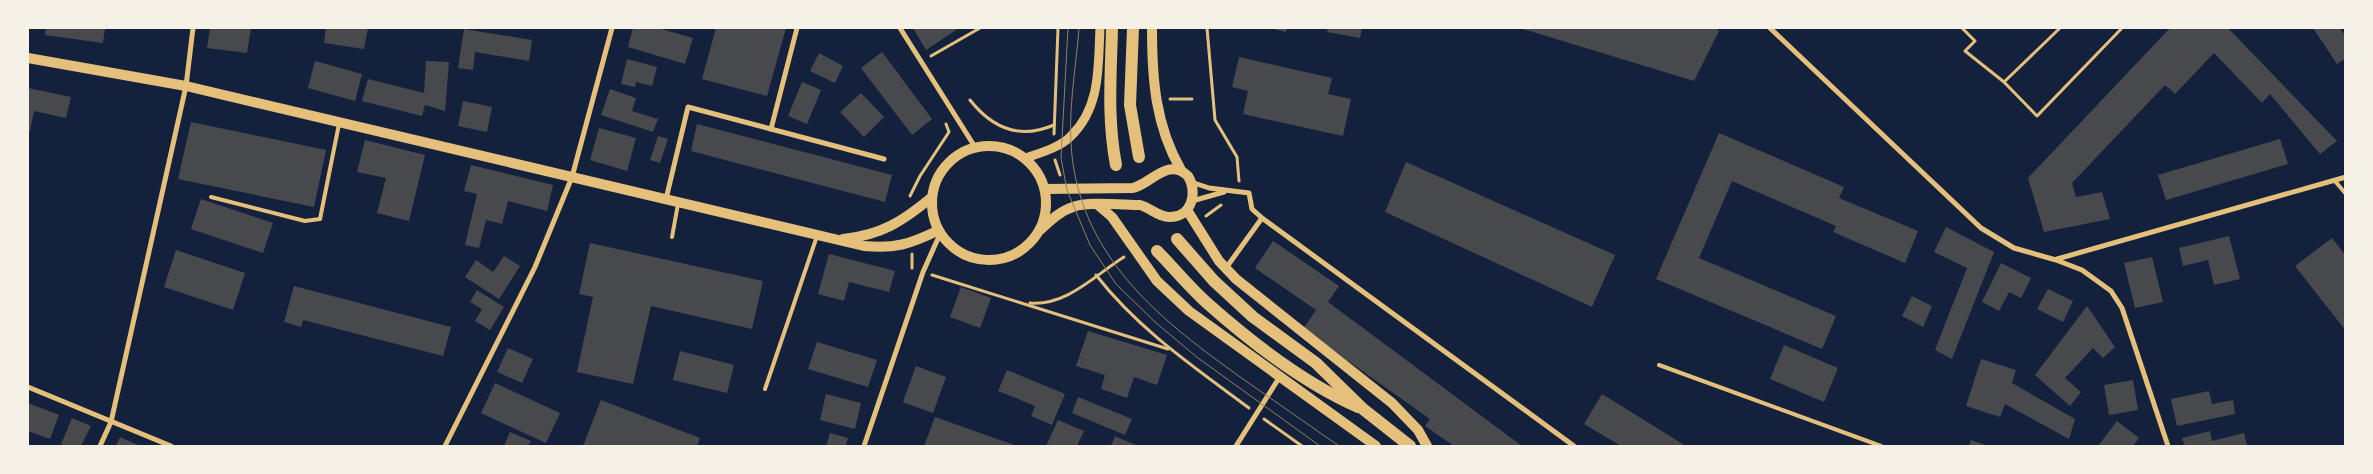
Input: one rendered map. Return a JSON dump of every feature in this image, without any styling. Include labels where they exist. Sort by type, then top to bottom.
[{"type":"main road","points":[[1112,28],[1108,106],[1111,140],[1116,165]]},
{"type":"main road","points":[[1133,28],[1130,105],[1139,157]]},
{"type":"main road","points":[[1152,28],[1152,63],[1160,122],[1168,149],[1180,170],[1188,176],[1191,182],[1190,205],[1205,240],[1226,268],[1247,290],[1392,404],[1418,430],[1427,446]]},
{"type":"main road","points":[[28,58],[186,86],[832,240],[864,246],[893,247],[913,243],[939,232]]},
{"type":"main road","points":[[1040,230],[1044,216],[1045,189],[1039,174],[1026,158],[1001,147],[975,147],[962,152],[949,162],[937,178],[932,197],[933,221],[939,232],[949,245],[960,253],[973,259],[987,261],[1001,260],[1015,255],[1029,245],[1040,230],[1058,215],[1073,206],[1140,205],[1170,217],[1190,205]]},
{"type":"main road","points":[[1045,189],[1133,188],[1142,185],[1168,168],[1180,170]]},
{"type":"main road","points":[[832,240],[875,233],[893,226],[932,197]]},
{"type":"main road","points":[[1098,205],[1112,217],[1142,262],[1171,295],[1207,325],[1376,446]]},
{"type":"main road","points":[[1177,239],[1203,269],[1253,317],[1322,368],[1363,410],[1410,446]]},
{"type":"main road","points":[[1157,251],[1207,303],[1234,325],[1308,380],[1363,410]]},
{"type":"street","points":[[100,446],[111,422],[186,86],[193,28]]},
{"type":"street","points":[[445,446],[535,267],[572,177],[612,28]]},
{"type":"street","points":[[771,129],[797,28]]},
{"type":"street","points":[[900,28],[975,147]]},
{"type":"street","points":[[1026,158],[1070,138],[1093,106],[1098,70],[1100,28]]},
{"type":"street","points":[[1770,28],[1981,228],[2014,248],[2056,260],[2099,280],[2111,291],[2118,302],[2168,446]]},
{"type":"street","points":[[666,199],[688,107],[884,159]]},
{"type":"street","points":[[2056,260],[2346,177]]},
{"type":"street","points":[[1191,182],[1209,188],[1249,192],[1252,209],[1262,218],[1574,446]]},
{"type":"street","points":[[1190,205],[1229,191]]},
{"type":"street","points":[[1226,268],[1262,218]]},
{"type":"street","points":[[864,446],[923,272],[939,232]]},
{"type":"street","points":[[1236,446],[1279,378]]},
{"type":"street","points":[[28,387],[171,446]]},
{"type":"lane","points":[[211,197],[305,221],[320,218],[340,122]]},
{"type":"lane","points":[[2334,180],[2346,194]]},
{"type":"lane","points":[[672,237],[678,202]]},
{"type":"lane","points":[[764,389],[816,236]]},
{"type":"lane","points":[[1659,365],[1881,446]]},
{"type":"path","points":[[921,62],[980,28]]},
{"type":"path","points":[[970,100],[990,122],[1007,128],[1037,132],[1054,125],[1058,28]]},
{"type":"path","points":[[1207,28],[1215,120],[1237,157],[1240,192]]},
{"type":"path","points":[[1962,28],[1975,41],[1966,51],[2004,82],[2037,116],[2122,28]]},
{"type":"path","points":[[2004,82],[2060,28]]},
{"type":"path","points":[[910,198],[920,176],[949,132],[943,115]]},
{"type":"path","points":[[923,272],[1168,349]]},
{"type":"path","points":[[1021,302],[1043,304],[1062,299],[1096,275],[1122,307],[1168,349],[1302,446]]},
{"type":"building","points":[[46,28],[105,28],[103,43],[45,35]]},
{"type":"building","points":[[210,28],[251,28],[247,53],[207,48]]},
{"type":"building","points":[[326,28],[368,28],[364,49],[324,43]]},
{"type":"building","points":[[633,28],[658,28],[693,38],[685,64],[628,47]]},
{"type":"building","points":[[716,28],[786,28],[767,96],[702,79]]},
{"type":"building","points":[[913,28],[959,28],[926,50]]},
{"type":"building","points":[[1270,28],[1287,28],[1286,32]]},
{"type":"building","points":[[1328,28],[1362,28],[1360,38],[1327,32]]},
{"type":"building","points":[[1520,28],[1716,28],[1719,31],[1694,81]]},
{"type":"building","points":[[2170,28],[2228,28],[2337,141],[2320,154],[2270,94],[2262,103],[2214,53],[2175,94],[2165,85],[2072,183],[2076,197],[2102,192],[2110,219],[2044,232],[2028,178]]},
{"type":"building","points":[[2313,28],[2339,28],[2346,36],[2346,58],[2337,64]]},
{"type":"building","points":[[464,29],[532,40],[529,61],[475,52],[473,70],[458,68]]},
{"type":"building","points":[[882,52],[932,119],[912,135],[861,68]]},
{"type":"building","points":[[819,53],[843,66],[835,83],[810,71]]},
{"type":"building","points":[[1239,57],[1332,78],[1328,94],[1351,99],[1343,136],[1243,114],[1248,91],[1232,87]]},
{"type":"building","points":[[627,59],[657,67],[652,86],[636,82],[635,87],[621,84]]},
{"type":"building","points":[[315,61],[362,74],[355,101],[308,88]]},
{"type":"building","points":[[426,61],[449,62],[445,111],[425,105],[422,116],[362,101],[368,79],[424,93]]},
{"type":"building","points":[[802,82],[821,90],[807,124],[788,116]]},
{"type":"building","points":[[28,88],[71,97],[66,118],[34,111],[30,131],[28,130]]},
{"type":"building","points":[[610,89],[636,98],[632,111],[658,119],[653,132],[601,115]]},
{"type":"building","points":[[861,93],[884,117],[864,137],[840,112]]},
{"type":"building","points":[[463,101],[492,107],[487,132],[458,126]]},
{"type":"building","points":[[191,122],[326,150],[314,207],[178,179]]},
{"type":"building","points":[[697,124],[892,175],[885,202],[691,151]]},
{"type":"building","points":[[599,128],[636,138],[627,171],[590,160]]},
{"type":"building","points":[[1719,133],[1844,187],[1839,198],[1918,231],[1905,263],[1833,232],[1836,226],[1732,181],[1699,258],[1836,316],[1822,349],[1656,279]]},
{"type":"building","points":[[658,136],[668,139],[660,163],[650,160]]},
{"type":"building","points":[[2280,139],[2288,164],[2166,200],[2158,175]]},
{"type":"building","points":[[365,140],[425,155],[409,221],[377,213],[386,178],[357,172]]},
{"type":"building","points":[[1406,162],[1615,255],[1592,307],[1385,212]]},
{"type":"building","points":[[471,165],[553,185],[547,211],[508,201],[502,224],[486,220],[479,248],[465,245],[477,194],[464,191]]},
{"type":"building","points":[[201,199],[273,223],[263,253],[191,229]]},
{"type":"building","points":[[1946,227],[1994,252],[1952,359],[1935,350],[1967,268],[1934,252]]},
{"type":"building","points":[[2229,236],[2240,279],[2214,285],[2208,260],[2183,266],[2179,248]]},
{"type":"building","points":[[2332,238],[2346,256],[2346,331],[2295,266]]},
{"type":"building","points":[[1273,241],[1339,286],[1328,302],[1522,446],[1454,446],[1425,426],[1430,419],[1303,329],[1316,310],[1255,268]]},
{"type":"building","points":[[590,243],[763,281],[752,329],[651,306],[633,384],[577,372],[593,297],[579,294]]},
{"type":"building","points":[[176,250],[245,273],[233,310],[164,287]]},
{"type":"building","points":[[829,254],[895,271],[889,292],[849,282],[844,301],[818,294]]},
{"type":"building","points":[[504,256],[520,266],[499,299],[465,277],[476,260],[493,272]]},
{"type":"building","points":[[2152,257],[2163,302],[2135,308],[2124,263]]},
{"type":"building","points":[[2001,263],[2031,278],[2021,298],[2009,292],[1999,311],[1982,302]]},
{"type":"building","points":[[294,286],[451,327],[443,356],[303,320],[301,327],[284,322]]},
{"type":"building","points":[[961,287],[991,298],[980,328],[950,317]]},
{"type":"building","points":[[2048,289],[2073,301],[2063,322],[2037,309]]},
{"type":"building","points":[[477,290],[504,307],[490,330],[475,321],[482,309],[470,302]]},
{"type":"building","points":[[1912,296],[1932,306],[1923,327],[1902,316]]},
{"type":"building","points":[[2087,306],[2115,347],[2103,358],[2093,348],[2065,378],[2081,392],[2070,406],[2035,375]]},
{"type":"building","points":[[1088,331],[1167,355],[1157,385],[1134,377],[1127,398],[1101,389],[1105,375],[1076,366]]},
{"type":"building","points":[[817,342],[877,360],[868,387],[808,369]]},
{"type":"building","points":[[1784,345],[1838,368],[1824,402],[1770,379]]},
{"type":"building","points":[[508,348],[533,359],[522,383],[497,372]]},
{"type":"building","points":[[680,351],[734,365],[727,393],[673,380]]},
{"type":"building","points":[[1981,359],[2016,370],[2012,383],[2075,419],[2069,439],[2005,404],[2000,417],[1966,406]]},
{"type":"building","points":[[916,366],[946,377],[933,413],[903,402]]},
{"type":"building","points":[[1007,370],[1065,394],[1052,425],[1031,416],[1035,406],[998,391]]},
{"type":"building","points":[[2133,380],[2138,410],[2109,415],[2104,385]]},
{"type":"building","points":[[495,383],[560,413],[546,443],[481,413]]},
{"type":"building","points":[[2209,391],[2212,404],[2233,400],[2235,414],[2177,426],[2171,399]]},
{"type":"building","points":[[826,394],[861,403],[855,429],[820,420]]},
{"type":"building","points":[[1602,394],[1686,446],[1621,446],[1584,424]]},
{"type":"building","points":[[1078,397],[1132,419],[1125,435],[1072,413]]},
{"type":"building","points":[[601,400],[700,438],[697,446],[583,446]]},
{"type":"building","points":[[28,403],[59,415],[50,439],[28,431]]},
{"type":"building","points":[[935,417],[1017,446],[924,446]]},
{"type":"building","points":[[72,418],[91,426],[81,446],[61,444]]},
{"type":"building","points":[[1058,420],[1084,431],[1077,446],[1046,446]]},
{"type":"building","points":[[2117,421],[2139,438],[2133,446],[2098,446]]},
{"type":"building","points":[[2210,431],[2212,441],[2244,433],[2247,446],[2185,446],[2182,438]]},
{"type":"building","points":[[510,432],[531,441],[528,446],[504,446]]},
{"type":"building","points":[[830,433],[848,438],[846,446],[826,446]]},
{"type":"building","points":[[1115,436],[1138,446],[1111,446]]},
{"type":"building","points":[[120,437],[140,446],[116,446]]},
{"type":"building","points":[[1971,440],[1988,446],[1969,446]]},
{"type":"tram line","points":[[1068,28],[1061,158],[1067,190],[1090,245],[1116,284],[1155,322],[1198,358],[1320,446]]},
{"type":"tram line","points":[[1079,28],[1071,108],[1072,156],[1080,193],[1093,227],[1110,258],[1132,286],[1184,335],[1339,446]]}]
